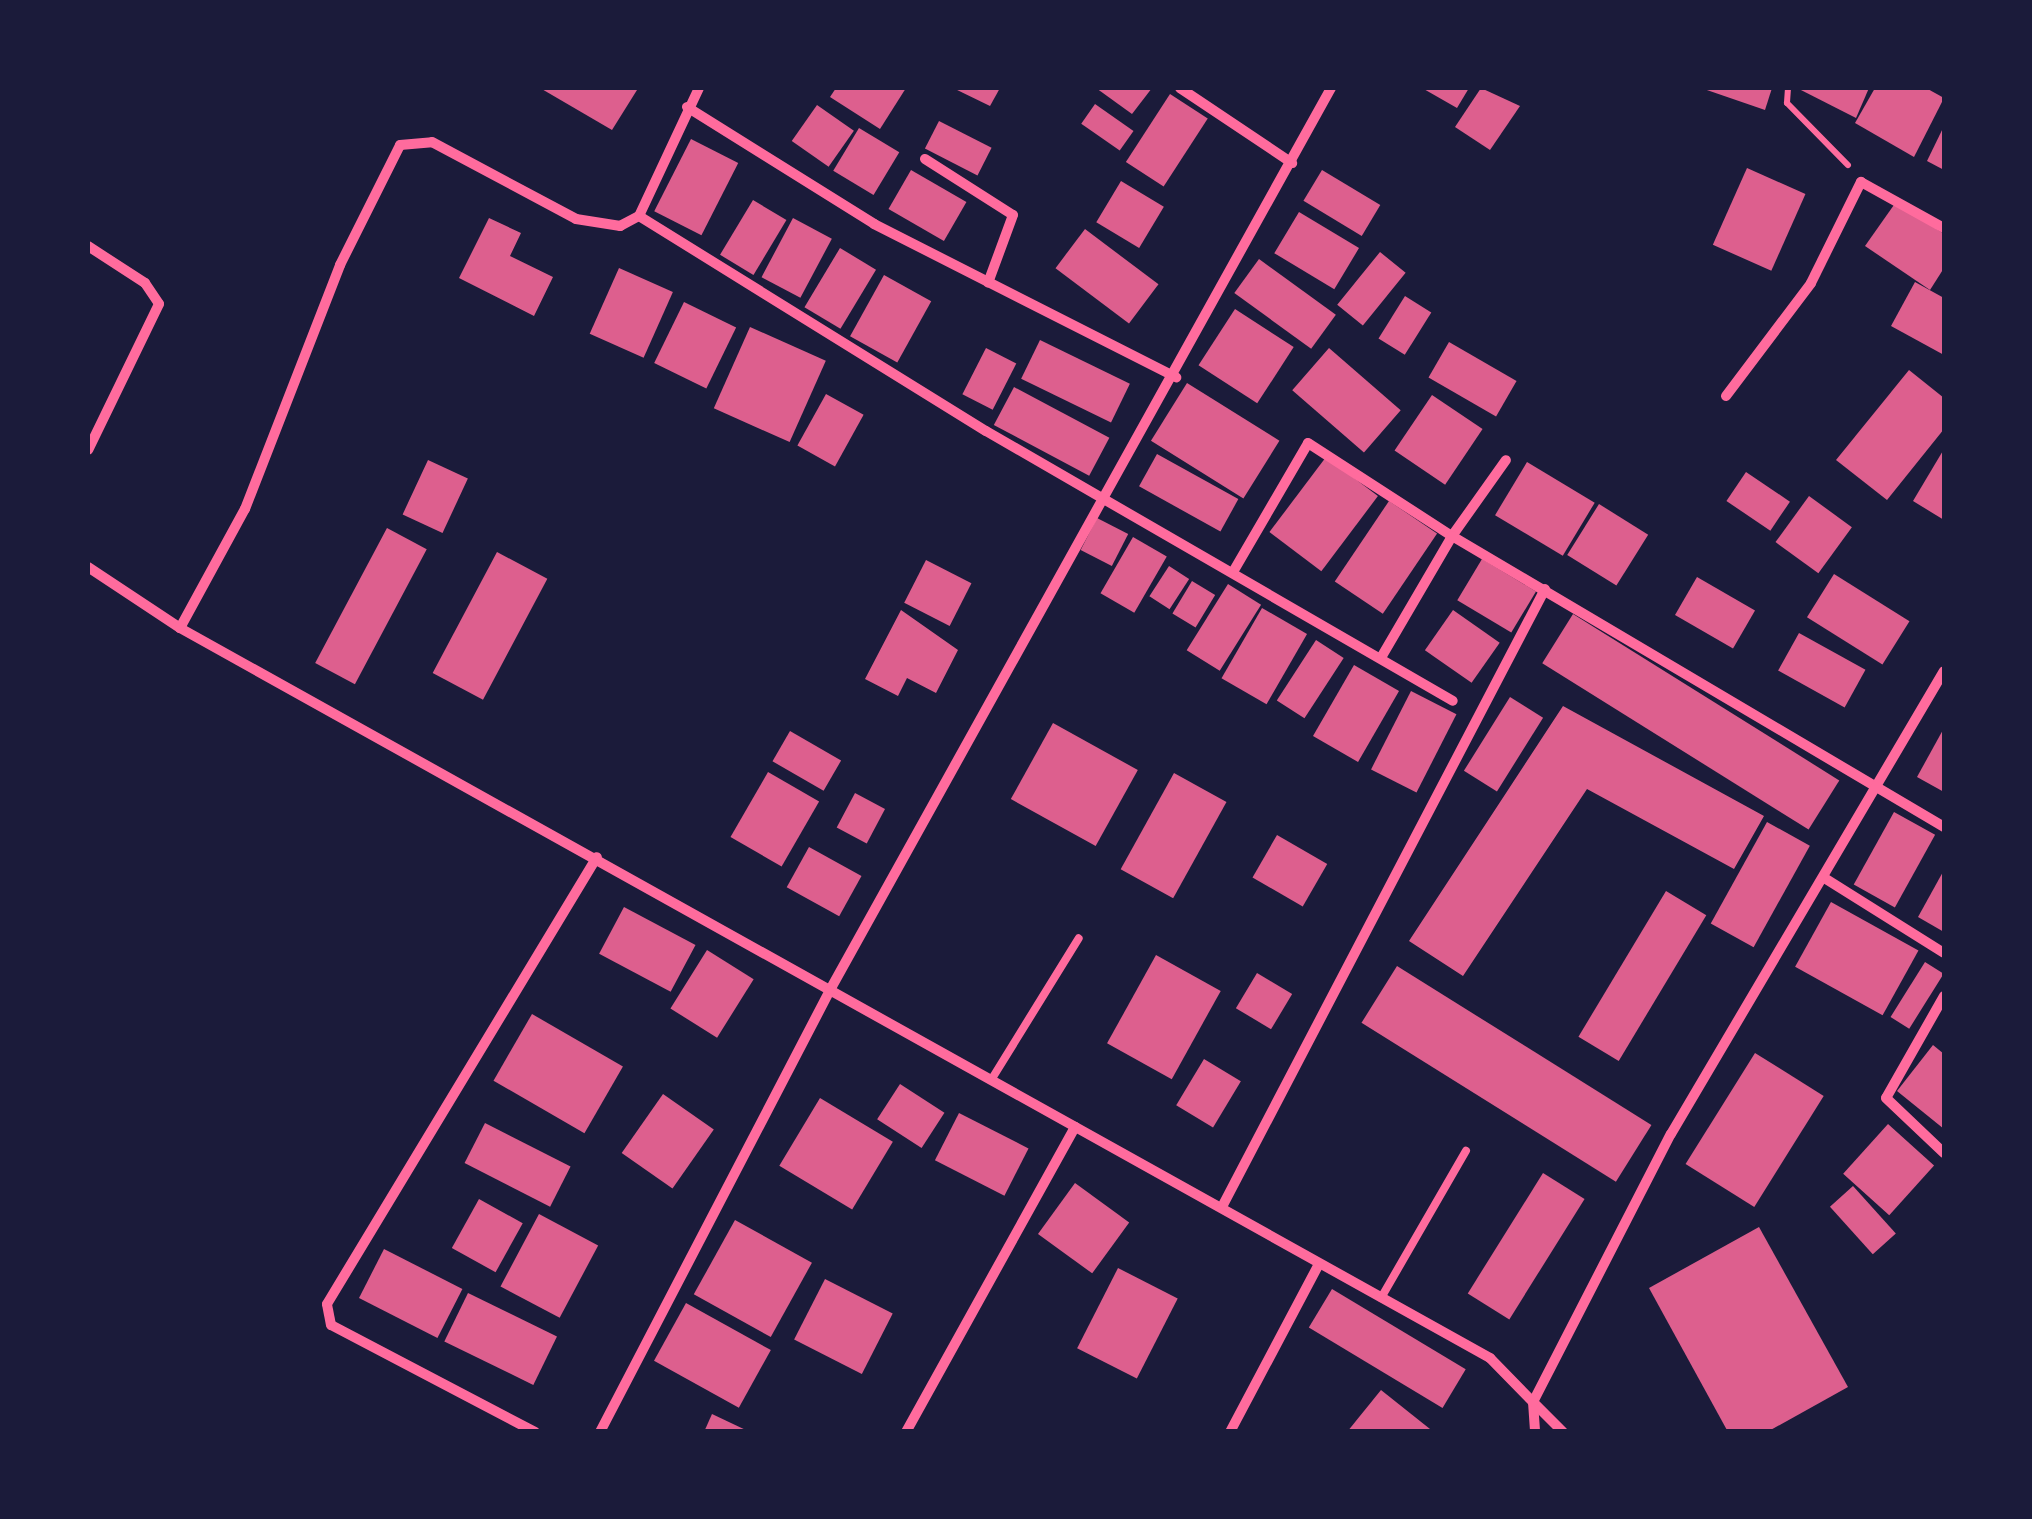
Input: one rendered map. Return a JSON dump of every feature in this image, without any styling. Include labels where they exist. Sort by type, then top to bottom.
[{"type":"street","points":[[639,216],[699,88]]},
{"type":"street","points":[[1180,88],[1292,163]]},
{"type":"street","points":[[600,1432],[830,990],[1176,377],[1331,88]]},
{"type":"street","points":[[687,107],[779,170],[988,283],[1176,377]]},
{"type":"street","points":[[180,628],[245,509],[340,265],[400,146],[432,142],[600,228],[639,216],[986,431],[1108,495],[1454,701]]},
{"type":"street","points":[[925,159],[1013,215],[988,283]]},
{"type":"street","points":[[1726,396],[1811,283],[1861,182],[1944,228]]},
{"type":"street","points":[[88,246],[146,283],[159,304],[88,450]]},
{"type":"street","points":[[1233,572],[1308,443],[1452,536],[1944,827]]},
{"type":"street","points":[[1382,656],[1452,536],[1506,460]]},
{"type":"street","points":[[88,567],[180,628],[993,1077],[1074,1127],[1223,1205],[1490,1358],[1562,1432]]},
{"type":"street","points":[[1223,1205],[1544,589]]},
{"type":"street","points":[[1535,1432],[1533,1402],[1671,1134],[1826,879],[1944,671]]},
{"type":"street","points":[[534,1432],[331,1326],[327,1304],[597,857]]},
{"type":"street","points":[[1826,879],[1944,953]]},
{"type":"street","points":[[1944,996],[1886,1098],[1944,1153]]},
{"type":"street","points":[[906,1432],[1074,1127]]},
{"type":"street","points":[[1230,1432],[1320,1264]]},
{"type":"lane","points":[[993,1077],[1080,938]]},
{"type":"lane","points":[[1381,1298],[1466,1151]]},
{"type":"path","points":[[1788,88],[1787,103],[1861,182]]},
{"type":"building","points":[[540,88],[633,88],[637,90],[612,130]]},
{"type":"building","points":[[836,88],[906,88],[880,129],[830,97]]},
{"type":"building","points":[[953,88],[1000,88],[990,106]]},
{"type":"building","points":[[1096,88],[1152,88],[1132,114]]},
{"type":"building","points":[[1422,88],[1469,88],[1457,108]]},
{"type":"building","points":[[1481,88],[1520,106],[1490,150],[1455,127]]},
{"type":"building","points":[[1701,88],[1772,88],[1765,110]]},
{"type":"building","points":[[1797,88],[1869,88],[1856,118]]},
{"type":"building","points":[[1875,88],[1926,88],[1944,98],[1914,157],[1855,123]]},
{"type":"building","points":[[1170,94],[1208,119],[1164,186],[1126,162]]},
{"type":"building","points":[[1095,104],[1134,131],[1120,151],[1081,124]]},
{"type":"building","points":[[817,105],[854,131],[829,167],[792,141]]},
{"type":"building","points":[[939,121],[992,148],[977,175],[925,149]]},
{"type":"building","points":[[1944,126],[1944,170],[1927,161]]},
{"type":"building","points":[[859,128],[899,152],[874,195],[833,171]]},
{"type":"building","points":[[691,139],[738,163],[701,235],[654,211]]},
{"type":"building","points":[[1747,168],[1805,194],[1771,271],[1713,245]]},
{"type":"building","points":[[911,170],[966,202],[944,241],[888,209]]},
{"type":"building","points":[[1322,170],[1380,205],[1362,236],[1303,201]]},
{"type":"building","points":[[1121,181],[1164,207],[1139,248],[1096,222]]},
{"type":"building","points":[[753,200],[786,220],[753,275],[720,255]]},
{"type":"building","points":[[1896,202],[1944,234],[1944,268],[1930,290],[1865,246]]},
{"type":"building","points":[[1299,212],[1359,248],[1334,289],[1274,253]]},
{"type":"building","points":[[489,218],[521,233],[510,256],[553,277],[534,316],[459,278]]},
{"type":"building","points":[[793,218],[832,239],[800,298],[762,277]]},
{"type":"building","points":[[1085,229],[1158,284],[1129,324],[1056,268]]},
{"type":"building","points":[[840,248],[876,270],[840,329],[804,307]]},
{"type":"building","points":[[1380,252],[1406,273],[1363,326],[1337,305]]},
{"type":"building","points":[[1259,259],[1336,315],[1311,349],[1234,293]]},
{"type":"building","points":[[619,268],[673,292],[644,358],[590,334]]},
{"type":"building","points":[[884,275],[931,301],[897,362],[850,336]]},
{"type":"building","points":[[1915,282],[1944,298],[1944,355],[1891,326]]},
{"type":"building","points":[[1405,296],[1431,312],[1405,355],[1379,338]]},
{"type":"building","points":[[684,302],[736,327],[706,389],[654,363]]},
{"type":"building","points":[[1235,309],[1294,347],[1257,403],[1199,365]]},
{"type":"building","points":[[750,327],[826,361],[790,442],[714,408]]},
{"type":"building","points":[[1040,340],[1130,384],[1111,422],[1021,379]]},
{"type":"building","points":[[1449,342],[1517,381],[1496,417],[1428,378]]},
{"type":"building","points":[[986,348],[1016,363],[993,410],[962,394]]},
{"type":"building","points":[[1329,348],[1401,410],[1364,453],[1292,390]]},
{"type":"building","points":[[1909,370],[1944,398],[1944,429],[1887,500],[1836,460]]},
{"type":"building","points":[[1187,383],[1279,441],[1243,498],[1151,441]]},
{"type":"building","points":[[1014,387],[1109,438],[1089,476],[994,425]]},
{"type":"building","points":[[826,394],[864,415],[835,466],[797,446]]},
{"type":"building","points":[[1432,395],[1483,429],[1445,485],[1395,451]]},
{"type":"building","points":[[1944,449],[1944,520],[1913,501]]},
{"type":"building","points":[[1157,454],[1238,499],[1220,531],[1139,486]]},
{"type":"building","points":[[1326,457],[1378,496],[1321,571],[1269,532]]},
{"type":"building","points":[[428,460],[468,479],[443,533],[403,514]]},
{"type":"building","points":[[1527,462],[1595,503],[1563,556],[1495,515]]},
{"type":"building","points":[[1746,472],[1790,502],[1770,531],[1726,501]]},
{"type":"building","points":[[1809,496],[1852,527],[1818,573],[1775,542]]},
{"type":"building","points":[[1389,501],[1437,533],[1383,614],[1335,581]]},
{"type":"building","points":[[1599,504],[1648,535],[1616,586],[1567,555]]},
{"type":"building","points":[[1097,518],[1128,534],[1112,566],[1081,550]]},
{"type":"building","points":[[387,528],[427,549],[355,684],[315,663]]},
{"type":"building","points":[[1133,537],[1167,556],[1134,613],[1100,593]]},
{"type":"building","points":[[497,552],[547,579],[483,700],[433,673]]},
{"type":"building","points":[[1482,559],[1536,591],[1511,633],[1457,600]]},
{"type":"building","points":[[926,560],[971,583],[950,626],[904,603]]},
{"type":"building","points":[[1169,566],[1189,579],[1170,609],[1149,596]]},
{"type":"building","points":[[1834,574],[1909,621],[1882,664],[1807,617]]},
{"type":"building","points":[[1697,577],[1755,610],[1733,649],[1675,615]]},
{"type":"building","points":[[1192,581],[1215,595],[1196,627],[1172,614]]},
{"type":"building","points":[[1228,584],[1261,605],[1220,671],[1187,650]]},
{"type":"building","points":[[1262,608],[1307,634],[1267,704],[1222,678]]},
{"type":"building","points":[[901,610],[958,650],[936,693],[907,678],[898,696],[865,679]]},
{"type":"building","points":[[1453,610],[1500,643],[1472,683],[1425,650]]},
{"type":"building","points":[[1573,614],[1839,780],[1809,830],[1542,663]]},
{"type":"building","points":[[1799,633],[1865,670],[1845,707],[1778,671]]},
{"type":"building","points":[[1316,640],[1344,658],[1304,718],[1277,700]]},
{"type":"building","points":[[1354,665],[1399,691],[1358,762],[1313,736]]},
{"type":"building","points":[[1411,691],[1456,714],[1416,793],[1371,769]]},
{"type":"building","points":[[1510,697],[1543,718],[1497,791],[1464,771]]},
{"type":"building","points":[[1563,706],[1764,816],[1734,869],[1587,789],[1463,976],[1409,941]]},
{"type":"building","points":[[1053,723],[1138,770],[1096,846],[1011,799]]},
{"type":"building","points":[[1944,728],[1944,792],[1917,777]]},
{"type":"building","points":[[790,731],[841,760],[824,791],[772,761]]},
{"type":"building","points":[[768,772],[819,802],[782,866],[730,837]]},
{"type":"building","points":[[1174,773],[1226,802],[1173,898],[1121,869]]},
{"type":"building","points":[[855,793],[885,809],[867,843],[837,827]]},
{"type":"building","points":[[1894,812],[1935,835],[1895,907],[1854,885]]},
{"type":"building","points":[[1767,822],[1810,846],[1754,947],[1711,923]]},
{"type":"building","points":[[1277,835],[1327,864],[1303,906],[1252,877]]},
{"type":"building","points":[[809,847],[861,876],[839,916],[787,887]]},
{"type":"building","points":[[1944,870],[1944,932],[1918,917]]},
{"type":"building","points":[[1666,891],[1706,915],[1619,1061],[1578,1037]]},
{"type":"building","points":[[1831,902],[1918,950],[1883,1015],[1795,967]]},
{"type":"building","points":[[624,907],[696,945],[671,992],[599,954]]},
{"type":"building","points":[[707,950],[754,979],[717,1038],[670,1009]]},
{"type":"building","points":[[1156,955],[1221,991],[1172,1079],[1107,1043]]},
{"type":"building","points":[[1925,962],[1944,974],[1909,1029],[1891,1017]]},
{"type":"building","points":[[1397,966],[1651,1125],[1616,1182],[1361,1023]]},
{"type":"building","points":[[1257,973],[1292,994],[1271,1029],[1236,1008]]},
{"type":"building","points":[[532,1014],[623,1066],[584,1133],[494,1081]]},
{"type":"building","points":[[1933,1045],[1944,1054],[1944,1129],[1897,1091]]},
{"type":"building","points":[[1755,1053],[1824,1096],[1754,1207],[1686,1164]]},
{"type":"building","points":[[1204,1059],[1241,1081],[1213,1127],[1176,1105]]},
{"type":"building","points":[[900,1084],[944,1113],[922,1148],[877,1119]]},
{"type":"building","points":[[663,1094],[714,1130],[672,1189],[622,1153]]},
{"type":"building","points":[[820,1098],[893,1142],[852,1209],[779,1166]]},
{"type":"building","points":[[959,1113],[1028,1148],[1004,1196],[935,1160]]},
{"type":"building","points":[[485,1123],[571,1167],[550,1207],[465,1163]]},
{"type":"building","points":[[1888,1124],[1934,1165],[1889,1215],[1843,1174]]},
{"type":"building","points":[[1543,1173],[1585,1199],[1509,1319],[1468,1293]]},
{"type":"building","points":[[1075,1183],[1129,1222],[1092,1273],[1038,1234]]},
{"type":"building","points":[[1853,1186],[1896,1234],[1873,1254],[1830,1207]]},
{"type":"building","points":[[479,1199],[523,1223],[496,1272],[452,1248]]},
{"type":"building","points":[[539,1214],[598,1245],[560,1318],[501,1286]]},
{"type":"building","points":[[735,1220],[812,1263],[771,1337],[694,1294]]},
{"type":"building","points":[[1759,1227],[1848,1387],[1767,1432],[1728,1432],[1649,1288]]},
{"type":"building","points":[[384,1249],[462,1289],[437,1338],[359,1298]]},
{"type":"building","points":[[1118,1268],[1178,1298],[1137,1379],[1077,1348]]},
{"type":"building","points":[[825,1279],[893,1314],[862,1374],[794,1340]]},
{"type":"building","points":[[1332,1289],[1466,1369],[1443,1408],[1309,1328]]},
{"type":"building","points":[[468,1293],[557,1336],[533,1385],[444,1342]]},
{"type":"building","points":[[686,1303],[771,1350],[739,1408],[654,1361]]},
{"type":"building","points":[[1381,1390],[1430,1429],[1428,1432],[1347,1432]]},
{"type":"building","points":[[712,1414],[750,1432],[704,1432]]}]
